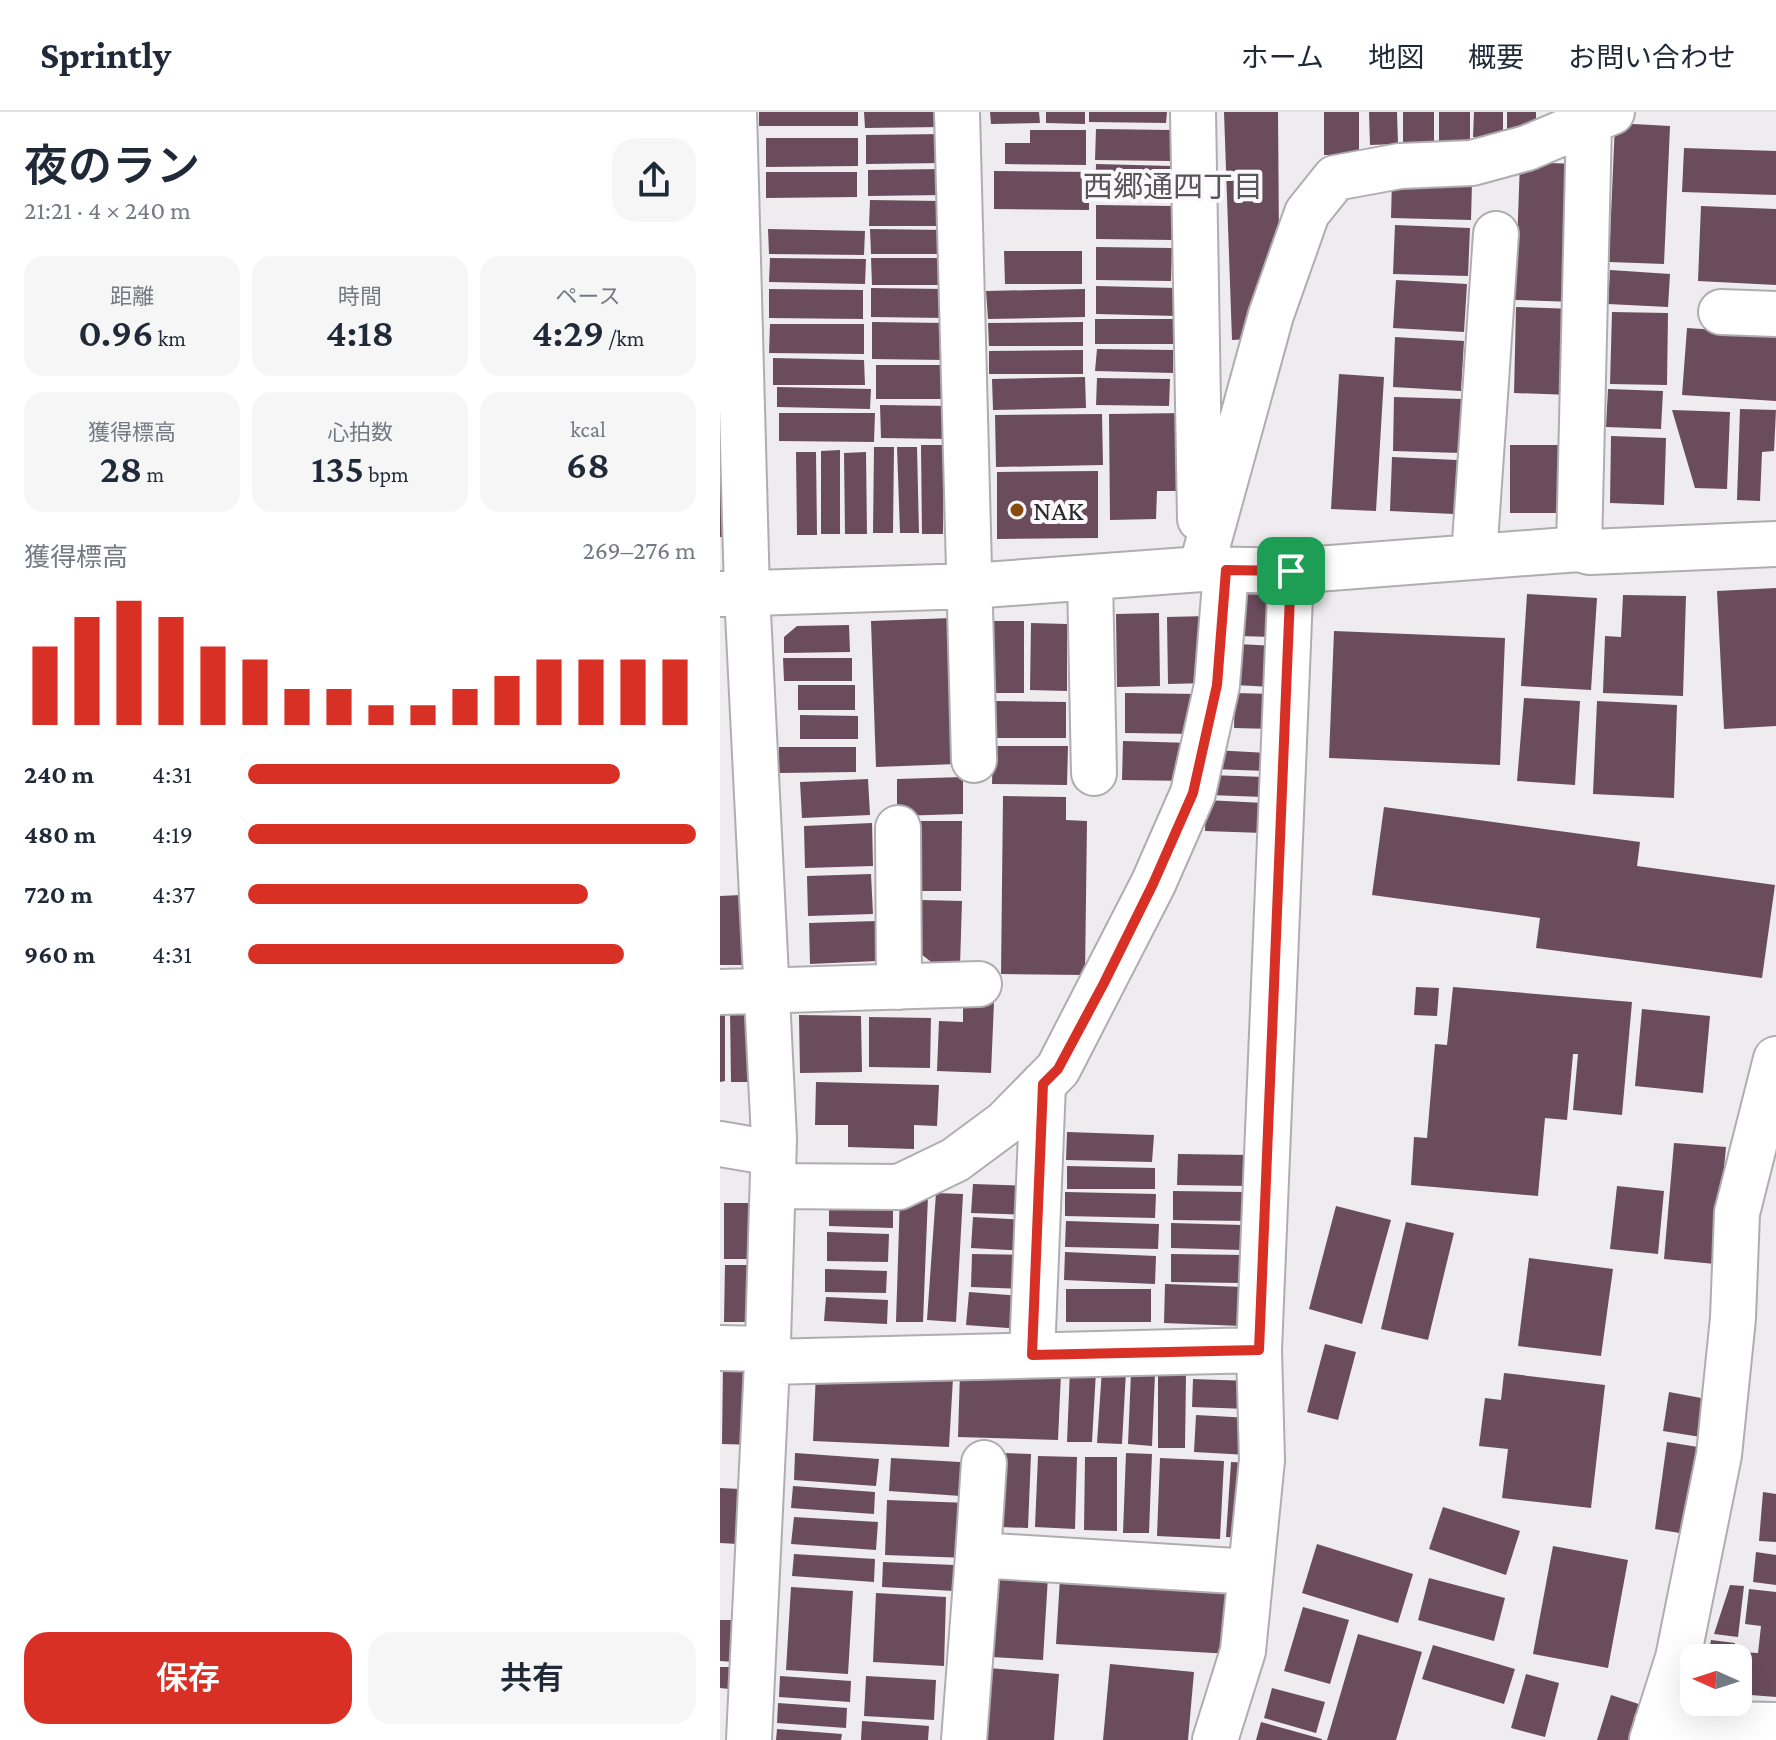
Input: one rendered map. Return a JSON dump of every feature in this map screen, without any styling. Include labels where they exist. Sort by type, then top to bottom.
[{"type":"street","points":[[734,112],[728,163],[734,593],[767,990],[773,1170],[749,1740]]},
{"type":"street","points":[[957,112],[974,760]]},
{"type":"street","points":[[720,1144],[773,1170],[899,1187],[955,1160],[1005,1123],[1058,1069],[1153,884],[1193,793],[1217,685],[1193,112]]},
{"type":"street","points":[[1214,570],[1271,315],[1307,213],[1335,178],[1400,166],[1472,163],[1527,148],[1601,117],[1579,549]]},
{"type":"street","points":[[1474,557],[1496,234]]},
{"type":"street","points":[[1721,312],[1776,314]]},
{"type":"street","points":[[734,593],[971,586],[1214,570],[1291,571],[1579,549],[1590,552],[1776,544]]},
{"type":"street","points":[[1215,1740],[1243,1651],[1262,1460],[1259,1350],[1291,571]]},
{"type":"street","points":[[1090,578],[1094,773]]},
{"type":"street","points":[[898,828],[899,987]]},
{"type":"street","points":[[720,992],[979,984]]},
{"type":"street","points":[[1776,1059],[1737,1213],[1733,1318],[1719,1455],[1678,1658],[1655,1731],[1776,1725]]},
{"type":"street","points":[[1032,1355],[1043,1084]]},
{"type":"street","points":[[720,1348],[767,1356],[1259,1350]]},
{"type":"street","points":[[964,1740],[984,1463]]},
{"type":"street","points":[[978,1555],[1251,1572]]},
{"type":"building","points":[[759,112],[858,112],[858,126],[759,126]]},
{"type":"building","points":[[864,112],[942,112],[941,127],[865,128]]},
{"type":"building","points":[[990,112],[1039,112],[1040,123],[991,124]]},
{"type":"building","points":[[1046,112],[1085,112],[1085,124],[1046,123]]},
{"type":"building","points":[[1089,112],[1167,112],[1166,123],[1089,122]]},
{"type":"building","points":[[1224,112],[1278,112],[1279,241],[1250,339],[1232,340]]},
{"type":"building","points":[[1324,112],[1359,112],[1359,155],[1324,155]]},
{"type":"building","points":[[1369,112],[1397,112],[1398,144],[1370,145]]},
{"type":"building","points":[[1403,112],[1434,112],[1434,143],[1403,143]]},
{"type":"building","points":[[1439,112],[1470,112],[1470,144],[1439,144]]},
{"type":"building","points":[[1474,112],[1503,112],[1503,137],[1473,137]]},
{"type":"building","points":[[1507,112],[1536,112],[1536,135],[1507,135]]},
{"type":"building","points":[[1615,123],[1670,126],[1664,264],[1609,262]]},
{"type":"building","points":[[1096,129],[1171,130],[1170,161],[1095,160]]},
{"type":"building","points":[[1030,130],[1086,130],[1086,165],[1005,164],[1005,143],[1030,143]]},
{"type":"building","points":[[943,134],[943,163],[866,164],[866,135]]},
{"type":"building","points":[[766,138],[858,138],[858,166],[766,167]]},
{"type":"building","points":[[1684,148],[1776,151],[1776,195],[1682,192]]},
{"type":"building","points":[[1520,162],[1580,164],[1574,302],[1515,300]]},
{"type":"building","points":[[1096,164],[1171,166],[1171,199],[1095,196]]},
{"type":"building","points":[[943,169],[943,195],[868,196],[868,170]]},
{"type":"building","points":[[994,171],[1089,172],[1089,210],[994,209]]},
{"type":"building","points":[[766,172],[857,172],[857,197],[766,198]]},
{"type":"building","points":[[1392,180],[1472,182],[1471,220],[1391,218]]},
{"type":"building","points":[[870,200],[940,201],[940,226],[869,226]]},
{"type":"building","points":[[1096,205],[1173,206],[1173,240],[1096,239]]},
{"type":"building","points":[[1701,206],[1776,209],[1776,285],[1698,281]]},
{"type":"building","points":[[1395,225],[1470,228],[1468,276],[1393,274]]},
{"type":"building","points":[[768,229],[865,231],[864,255],[769,254]]},
{"type":"building","points":[[870,229],[945,230],[945,254],[871,254]]},
{"type":"building","points":[[1096,247],[1172,248],[1171,281],[1096,280]]},
{"type":"building","points":[[1004,251],[1082,251],[1082,284],[1005,284]]},
{"type":"building","points":[[770,258],[866,259],[865,284],[769,282]]},
{"type":"building","points":[[871,258],[944,258],[944,285],[872,285]]},
{"type":"building","points":[[1610,270],[1670,274],[1668,307],[1608,304]]},
{"type":"building","points":[[1396,280],[1467,284],[1464,332],[1393,328]]},
{"type":"building","points":[[1096,286],[1177,288],[1177,316],[1096,314]]},
{"type":"building","points":[[871,288],[944,289],[944,318],[871,317]]},
{"type":"building","points":[[769,289],[863,290],[863,319],[769,318]]},
{"type":"building","points":[[1085,289],[1085,317],[988,319],[986,291]]},
{"type":"building","points":[[1516,307],[1574,309],[1571,395],[1514,393]]},
{"type":"building","points":[[1612,312],[1668,313],[1667,385],[1610,384]]},
{"type":"building","points":[[1095,319],[1175,319],[1175,344],[1095,344]]},
{"type":"building","points":[[872,322],[945,323],[944,360],[872,359]]},
{"type":"building","points":[[1083,322],[1083,346],[989,346],[988,323]]},
{"type":"building","points":[[770,324],[864,324],[864,354],[769,353]]},
{"type":"building","points":[[1687,328],[1776,334],[1776,401],[1682,395]]},
{"type":"building","points":[[1395,337],[1464,341],[1461,391],[1393,387]]},
{"type":"building","points":[[1097,349],[1173,350],[1173,373],[1095,371]]},
{"type":"building","points":[[1083,350],[1083,374],[989,374],[989,351]]},
{"type":"building","points":[[773,358],[864,360],[865,385],[773,385]]},
{"type":"building","points":[[876,365],[949,365],[949,399],[876,399]]},
{"type":"building","points":[[1339,374],[1384,377],[1376,511],[1331,509]]},
{"type":"building","points":[[1085,377],[1086,408],[993,410],[992,379]]},
{"type":"building","points":[[1097,378],[1170,379],[1169,406],[1096,405]]},
{"type":"building","points":[[777,387],[871,389],[870,409],[777,407]]},
{"type":"building","points":[[1608,389],[1663,391],[1661,429],[1606,427]]},
{"type":"building","points":[[1394,397],[1462,399],[1461,453],[1393,451]]},
{"type":"building","points":[[880,405],[951,406],[951,439],[881,438]]},
{"type":"building","points":[[1740,409],[1776,410],[1774,451],[1762,452],[1760,501],[1737,500]]},
{"type":"building","points":[[1672,410],[1730,412],[1727,489],[1695,488]]},
{"type":"building","points":[[779,413],[875,413],[874,442],[779,441]]},
{"type":"building","points":[[1185,413],[1178,442],[1178,491],[1157,491],[1156,519],[1110,520],[1109,414]]},
{"type":"building","points":[[1102,414],[1103,465],[996,467],[995,415]]},
{"type":"building","points":[[1611,436],[1666,438],[1664,505],[1610,503]]},
{"type":"building","points":[[921,445],[944,445],[943,534],[922,534]]},
{"type":"building","points":[[1510,445],[1574,445],[1574,513],[1510,513]]},
{"type":"building","points":[[874,447],[894,447],[893,533],[873,533]]},
{"type":"building","points":[[897,447],[917,447],[919,533],[900,533]]},
{"type":"building","points":[[840,450],[840,534],[821,534],[821,451]]},
{"type":"building","points":[[796,452],[816,452],[817,535],[797,535]]},
{"type":"building","points":[[866,452],[867,534],[845,534],[844,453]]},
{"type":"building","points":[[720,453],[729,453],[728,537],[720,537]]},
{"type":"building","points":[[1392,457],[1457,460],[1454,514],[1390,511]]},
{"type":"building","points":[[1098,471],[1098,538],[997,539],[997,472]]},
{"type":"building","points":[[1776,588],[1776,726],[1724,729],[1717,591]]},
{"type":"building","points":[[1242,594],[1276,595],[1274,637],[1240,636]]},
{"type":"building","points":[[1527,594],[1597,598],[1591,690],[1521,686]]},
{"type":"building","points":[[1623,595],[1686,596],[1683,696],[1603,693],[1605,636],[1621,637]]},
{"type":"building","points":[[1159,613],[1160,686],[1117,687],[1116,614]]},
{"type":"building","points":[[1207,616],[1208,683],[1168,684],[1167,617]]},
{"type":"building","points":[[952,618],[957,764],[876,767],[871,621]]},
{"type":"building","points":[[985,621],[1024,621],[1024,693],[985,693]]},
{"type":"building","points":[[1031,623],[1067,624],[1067,691],[1030,690]]},
{"type":"building","points":[[849,625],[850,652],[784,653],[784,637],[797,626]]},
{"type":"building","points":[[1334,631],[1505,638],[1500,765],[1329,758]]},
{"type":"building","points":[[1237,644],[1275,646],[1272,687],[1235,685]]},
{"type":"building","points":[[783,658],[852,658],[852,681],[784,681]]},
{"type":"building","points":[[798,685],[855,685],[855,710],[798,710]]},
{"type":"building","points":[[1125,693],[1197,694],[1197,734],[1125,733]]},
{"type":"building","points":[[1235,693],[1274,694],[1273,729],[1234,728]]},
{"type":"building","points":[[1524,698],[1580,701],[1575,785],[1517,781]]},
{"type":"building","points":[[992,701],[1066,702],[1066,738],[992,738]]},
{"type":"building","points":[[1597,701],[1677,705],[1674,798],[1593,794]]},
{"type":"building","points":[[800,715],[858,716],[858,739],[800,739]]},
{"type":"building","points":[[1123,741],[1191,743],[1190,781],[1122,780]]},
{"type":"building","points":[[993,746],[1068,746],[1067,785],[992,784]]},
{"type":"building","points":[[779,747],[856,747],[856,772],[779,773]]},
{"type":"building","points":[[1213,750],[1268,753],[1267,771],[1212,769]]},
{"type":"building","points":[[1209,775],[1265,777],[1264,797],[1209,795]]},
{"type":"building","points":[[963,777],[963,814],[897,816],[897,779]]},
{"type":"building","points":[[868,779],[870,815],[802,818],[800,782]]},
{"type":"building","points":[[1003,796],[1066,797],[1066,820],[1087,821],[1085,975],[1001,974]]},
{"type":"building","points":[[1206,800],[1264,803],[1263,833],[1205,831]]},
{"type":"building","points":[[1384,807],[1640,842],[1637,866],[1775,885],[1762,978],[1536,948],[1540,918],[1372,895]]},
{"type":"building","points":[[918,821],[962,821],[961,891],[918,891]]},
{"type":"building","points":[[872,823],[873,866],[805,868],[804,826]]},
{"type":"building","points":[[871,874],[873,914],[808,916],[807,876]]},
{"type":"building","points":[[741,895],[743,965],[720,965],[720,896]]},
{"type":"building","points":[[922,900],[962,901],[960,966],[935,965],[921,954]]},
{"type":"building","points":[[877,921],[877,961],[810,964],[809,923]]},
{"type":"building","points":[[1416,987],[1439,988],[1437,1016],[1414,1015]]},
{"type":"building","points":[[1453,987],[1632,1002],[1622,1115],[1573,1110],[1578,1054],[1573,1054],[1567,1120],[1545,1118],[1538,1196],[1411,1185],[1414,1137],[1427,1138],[1435,1044],[1447,1045]]},
{"type":"building","points":[[963,1000],[994,1002],[991,1073],[937,1071],[939,1021],[963,1022]]},
{"type":"building","points":[[1642,1009],[1710,1016],[1703,1093],[1635,1086]]},
{"type":"building","points":[[730,1011],[754,1011],[754,1082],[731,1082]]},
{"type":"building","points":[[720,1013],[725,1013],[725,1081],[720,1082]]},
{"type":"building","points":[[799,1015],[861,1016],[862,1072],[800,1073]]},
{"type":"building","points":[[869,1017],[931,1018],[930,1068],[869,1067]]},
{"type":"building","points":[[816,1082],[939,1085],[937,1126],[914,1125],[914,1149],[848,1147],[848,1125],[815,1125]]},
{"type":"building","points":[[1067,1132],[1154,1135],[1152,1162],[1066,1160]]},
{"type":"building","points":[[1674,1143],[1726,1147],[1715,1264],[1664,1259]]},
{"type":"building","points":[[1178,1154],[1251,1155],[1250,1186],[1177,1185]]},
{"type":"building","points":[[1067,1166],[1155,1168],[1155,1189],[1067,1189]]},
{"type":"building","points":[[973,1184],[1030,1186],[1029,1215],[971,1213]]},
{"type":"building","points":[[1617,1186],[1664,1191],[1658,1254],[1610,1249]]},
{"type":"building","points":[[1173,1191],[1245,1192],[1245,1221],[1173,1220]]},
{"type":"building","points":[[1065,1192],[1156,1194],[1155,1218],[1065,1216]]},
{"type":"building","points":[[936,1193],[963,1194],[956,1322],[927,1320]]},
{"type":"building","points":[[900,1195],[928,1196],[923,1322],[896,1322]]},
{"type":"building","points":[[829,1197],[893,1199],[893,1228],[829,1226]]},
{"type":"building","points":[[724,1203],[762,1203],[762,1259],[724,1259]]},
{"type":"building","points":[[1336,1206],[1391,1220],[1362,1324],[1309,1309]]},
{"type":"building","points":[[973,1217],[1029,1220],[1027,1251],[971,1248]]},
{"type":"building","points":[[1066,1221],[1159,1224],[1158,1249],[1065,1247]]},
{"type":"building","points":[[1406,1222],[1454,1233],[1428,1340],[1381,1329]]},
{"type":"building","points":[[1171,1223],[1243,1225],[1242,1250],[1171,1248]]},
{"type":"building","points":[[827,1232],[889,1234],[888,1262],[827,1261]]},
{"type":"building","points":[[1065,1252],[1156,1256],[1155,1284],[1064,1280]]},
{"type":"building","points":[[972,1254],[1025,1255],[1024,1289],[971,1287]]},
{"type":"building","points":[[1171,1254],[1243,1255],[1242,1283],[1171,1282]]},
{"type":"building","points":[[1529,1258],[1613,1269],[1601,1356],[1518,1346]]},
{"type":"building","points":[[725,1265],[760,1265],[749,1322],[724,1322]]},
{"type":"building","points":[[825,1269],[887,1271],[886,1293],[825,1292]]},
{"type":"building","points":[[1165,1284],[1243,1287],[1242,1326],[1164,1323]]},
{"type":"building","points":[[1066,1289],[1151,1289],[1151,1322],[1066,1322]]},
{"type":"building","points":[[969,1292],[1023,1296],[1020,1329],[966,1325]]},
{"type":"building","points":[[826,1297],[888,1300],[887,1324],[824,1321]]},
{"type":"building","points":[[1325,1344],[1356,1352],[1338,1420],[1307,1412]]},
{"type":"building","points":[[723,1365],[747,1365],[757,1445],[722,1444]]},
{"type":"building","points":[[1070,1369],[1096,1371],[1092,1442],[1067,1442]]},
{"type":"building","points":[[1102,1369],[1126,1371],[1122,1444],[1097,1443]]},
{"type":"building","points":[[816,1372],[953,1378],[949,1447],[813,1441]]},
{"type":"building","points":[[960,1372],[1061,1374],[1058,1440],[958,1437]]},
{"type":"building","points":[[1131,1372],[1155,1373],[1152,1446],[1128,1444]]},
{"type":"building","points":[[1504,1373],[1605,1385],[1591,1508],[1502,1498],[1508,1449],[1479,1446],[1485,1398],[1501,1400]]},
{"type":"building","points":[[1158,1374],[1186,1374],[1185,1448],[1158,1448]]},
{"type":"building","points":[[1193,1379],[1250,1381],[1248,1409],[1192,1407]]},
{"type":"building","points":[[1669,1392],[1712,1400],[1707,1438],[1663,1431]]},
{"type":"building","points":[[1196,1415],[1250,1418],[1248,1455],[1194,1452]]},
{"type":"building","points":[[1667,1442],[1698,1447],[1686,1534],[1655,1529]]},
{"type":"building","points":[[795,1453],[879,1459],[876,1486],[794,1480]]},
{"type":"building","points":[[1003,1453],[1031,1454],[1028,1528],[1001,1527]]},
{"type":"building","points":[[1126,1453],[1152,1454],[1149,1533],[1123,1533]]},
{"type":"building","points":[[1038,1456],[1077,1457],[1075,1529],[1035,1527]]},
{"type":"building","points":[[1085,1457],[1117,1457],[1117,1531],[1084,1530]]},
{"type":"building","points":[[891,1458],[977,1463],[975,1497],[889,1491]]},
{"type":"building","points":[[1160,1458],[1224,1461],[1220,1539],[1157,1536]]},
{"type":"building","points":[[1231,1462],[1253,1463],[1248,1538],[1226,1537]]},
{"type":"building","points":[[793,1486],[875,1492],[874,1514],[791,1508]]},
{"type":"building","points":[[720,1488],[740,1489],[738,1544],[720,1543]]},
{"type":"building","points":[[1763,1492],[1776,1494],[1776,1542],[1759,1541]]},
{"type":"building","points":[[887,1500],[969,1503],[968,1558],[885,1555]]},
{"type":"building","points":[[1443,1507],[1520,1531],[1506,1575],[1429,1549]]},
{"type":"building","points":[[794,1517],[878,1522],[876,1550],[791,1544]]},
{"type":"building","points":[[1317,1544],[1413,1574],[1398,1623],[1302,1593]]},
{"type":"building","points":[[1553,1546],[1628,1560],[1608,1668],[1533,1654]]},
{"type":"building","points":[[1756,1552],[1776,1555],[1776,1585],[1753,1582]]},
{"type":"building","points":[[794,1554],[875,1559],[874,1582],[792,1576]]},
{"type":"building","points":[[883,1562],[955,1565],[954,1591],[882,1587]]},
{"type":"building","points":[[996,1573],[1048,1576],[1043,1660],[991,1657]]},
{"type":"building","points":[[1060,1578],[1234,1588],[1231,1654],[1056,1644]]},
{"type":"building","points":[[1429,1578],[1505,1598],[1494,1641],[1418,1620]]},
{"type":"building","points":[[1730,1585],[1744,1586],[1738,1637],[1714,1634]]},
{"type":"building","points":[[791,1587],[853,1591],[848,1674],[786,1670]]},
{"type":"building","points":[[1749,1589],[1776,1592],[1776,1697],[1752,1695],[1752,1653],[1758,1653],[1761,1626],[1745,1624]]},
{"type":"building","points":[[876,1593],[946,1597],[944,1666],[873,1662]]},
{"type":"building","points":[[1303,1607],[1349,1620],[1330,1684],[1284,1671]]},
{"type":"building","points":[[720,1620],[735,1620],[734,1662],[720,1661]]},
{"type":"building","points":[[1358,1634],[1422,1652],[1396,1740],[1327,1740]]},
{"type":"building","points":[[1711,1640],[1735,1643],[1735,1644],[1710,1644]]},
{"type":"building","points":[[1433,1645],[1515,1669],[1504,1704],[1422,1679]]},
{"type":"building","points":[[1110,1664],[1194,1672],[1188,1740],[1103,1740]]},
{"type":"building","points":[[720,1667],[730,1667],[729,1689],[720,1688]]},
{"type":"building","points":[[989,1668],[1059,1674],[1054,1740],[984,1740]]},
{"type":"building","points":[[1526,1674],[1559,1683],[1545,1737],[1511,1728]]},
{"type":"building","points":[[780,1676],[851,1681],[850,1702],[779,1697]]},
{"type":"building","points":[[866,1676],[936,1680],[934,1720],[864,1716]]},
{"type":"building","points":[[1272,1688],[1325,1702],[1316,1733],[1264,1718]]},
{"type":"building","points":[[1611,1695],[1648,1707],[1637,1740],[1597,1740]]},
{"type":"building","points":[[778,1703],[847,1708],[846,1728],[777,1723]]},
{"type":"building","points":[[862,1721],[929,1726],[928,1740],[861,1740]]},
{"type":"building","points":[[1261,1722],[1322,1739],[1322,1740],[1256,1740]]},
{"type":"building","points":[[777,1729],[842,1734],[841,1740],[776,1740]]},
{"type":"place","name":"NAK","points":[[1017,510]]},
{"type":"district","name":"西郷通四丁目","points":[[1173,187]]},
{"type":"route","points":[[1226,570],[1291,571],[1259,1350],[1032,1355],[1043,1084],[1058,1069],[1104,983],[1193,793],[1217,685],[1226,570]]}]
